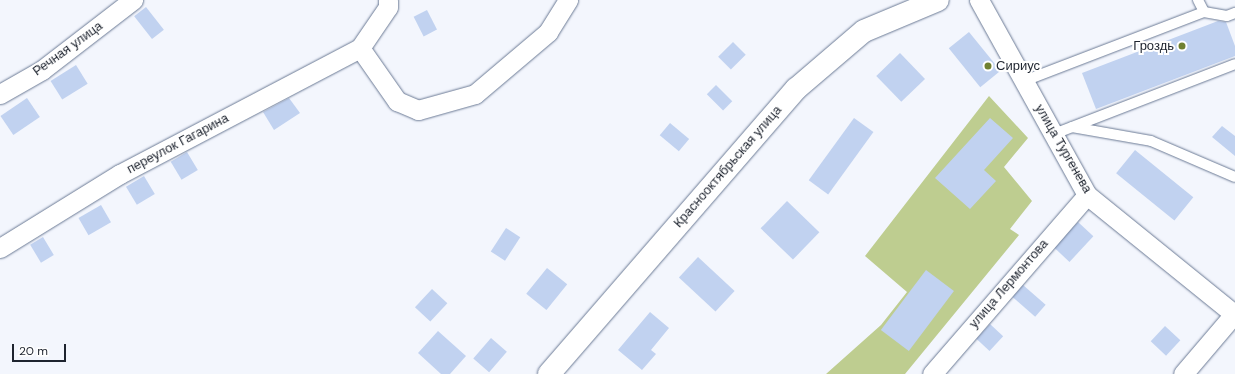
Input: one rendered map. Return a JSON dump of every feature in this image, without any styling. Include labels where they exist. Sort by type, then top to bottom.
[{"type":"street","name":"Речная улица","points":[[0,94],[42,70],[133,0]]},
{"type":"street","points":[[388,0],[388,7],[360,48],[397,101],[418,110],[475,94],[548,32],[568,0]]},
{"type":"street","name":"Краснооктябрьская улица","points":[[549,374],[796,89],[864,31],[938,0]]},
{"type":"street","name":"улица Тургенева","points":[[979,0],[1087,195],[1234,315]]},
{"type":"street","name":"переулок Гагарина","points":[[0,248],[120,174],[360,48]]},
{"type":"street","name":"улица Лермонтова","points":[[932,374],[1087,195]]},
{"type":"street","points":[[1183,374],[1234,315]]},
{"type":"lane","points":[[1198,0],[1204,12]]},
{"type":"lane","points":[[1024,82],[1204,12],[1227,16],[1235,13]]},
{"type":"lane","points":[[1054,134],[1235,64]]},
{"type":"lane","points":[[1072,126],[1151,141],[1235,177]]},
{"type":"green space","points":[[989,96],[1028,138],[1004,167],[1032,201],[1010,229],[1019,235],[905,374],[826,374],[881,325],[907,292],[865,256]]},
{"type":"building","points":[[146,7],[164,30],[152,39],[134,16]]},
{"type":"building","points":[[427,10],[437,30],[424,36],[414,17]]},
{"type":"building","points":[[1218,21],[1226,22],[1235,46],[1235,56],[1096,109],[1082,73]]},
{"type":"building","points":[[969,32],[1000,71],[980,87],[949,48]]},
{"type":"building","points":[[733,42],[746,55],[731,70],[718,57]]},
{"type":"building","points":[[900,53],[925,79],[901,102],[876,76]]},
{"type":"building","points":[[76,65],[88,84],[62,100],[51,81]]},
{"type":"building","points":[[716,85],[732,101],[723,110],[707,94]]},
{"type":"building","points":[[27,98],[40,117],[13,135],[0,116]]},
{"type":"building","points":[[289,98],[300,113],[274,130],[263,112]]},
{"type":"building","points":[[854,118],[873,132],[828,194],[809,180]]},
{"type":"building","points":[[990,118],[1013,138],[984,170],[996,181],[970,209],[935,178]]},
{"type":"building","points":[[670,123],[689,139],[679,151],[660,135]]},
{"type":"building","points":[[1222,126],[1235,136],[1235,156],[1212,137]]},
{"type":"building","points":[[1135,150],[1193,197],[1174,221],[1116,173]]},
{"type":"building","points":[[187,152],[198,170],[182,180],[171,162]]},
{"type":"building","points":[[144,176],[155,194],[137,205],[126,187]]},
{"type":"building","points":[[787,201],[819,232],[793,260],[761,228]]},
{"type":"building","points":[[101,205],[111,222],[88,235],[78,218]]},
{"type":"building","points":[[1078,222],[1093,236],[1069,262],[1054,248]]},
{"type":"building","points":[[506,228],[520,237],[505,261],[491,251]]},
{"type":"building","points":[[43,237],[54,255],[41,263],[30,245]]},
{"type":"building","points":[[698,257],[735,291],[715,312],[679,277]]},
{"type":"building","points":[[547,268],[567,284],[546,310],[526,294]]},
{"type":"building","points":[[926,270],[954,291],[909,351],[881,330]]},
{"type":"building","points":[[1023,285],[1046,305],[1035,317],[1013,297]]},
{"type":"building","points":[[432,289],[447,303],[430,322],[415,307]]},
{"type":"building","points":[[650,312],[669,328],[651,350],[656,354],[642,370],[618,350]]},
{"type":"building","points":[[990,324],[1003,336],[990,351],[976,339]]},
{"type":"building","points":[[1165,326],[1180,340],[1166,356],[1151,341]]},
{"type":"building","points":[[438,331],[466,356],[450,374],[441,374],[418,353]]},
{"type":"building","points":[[491,338],[507,352],[489,372],[473,358]]},
{"type":"place","name":"Гроздь","points":[[1182,46]]},
{"type":"place","name":"Сириус","points":[[988,66]]}]
